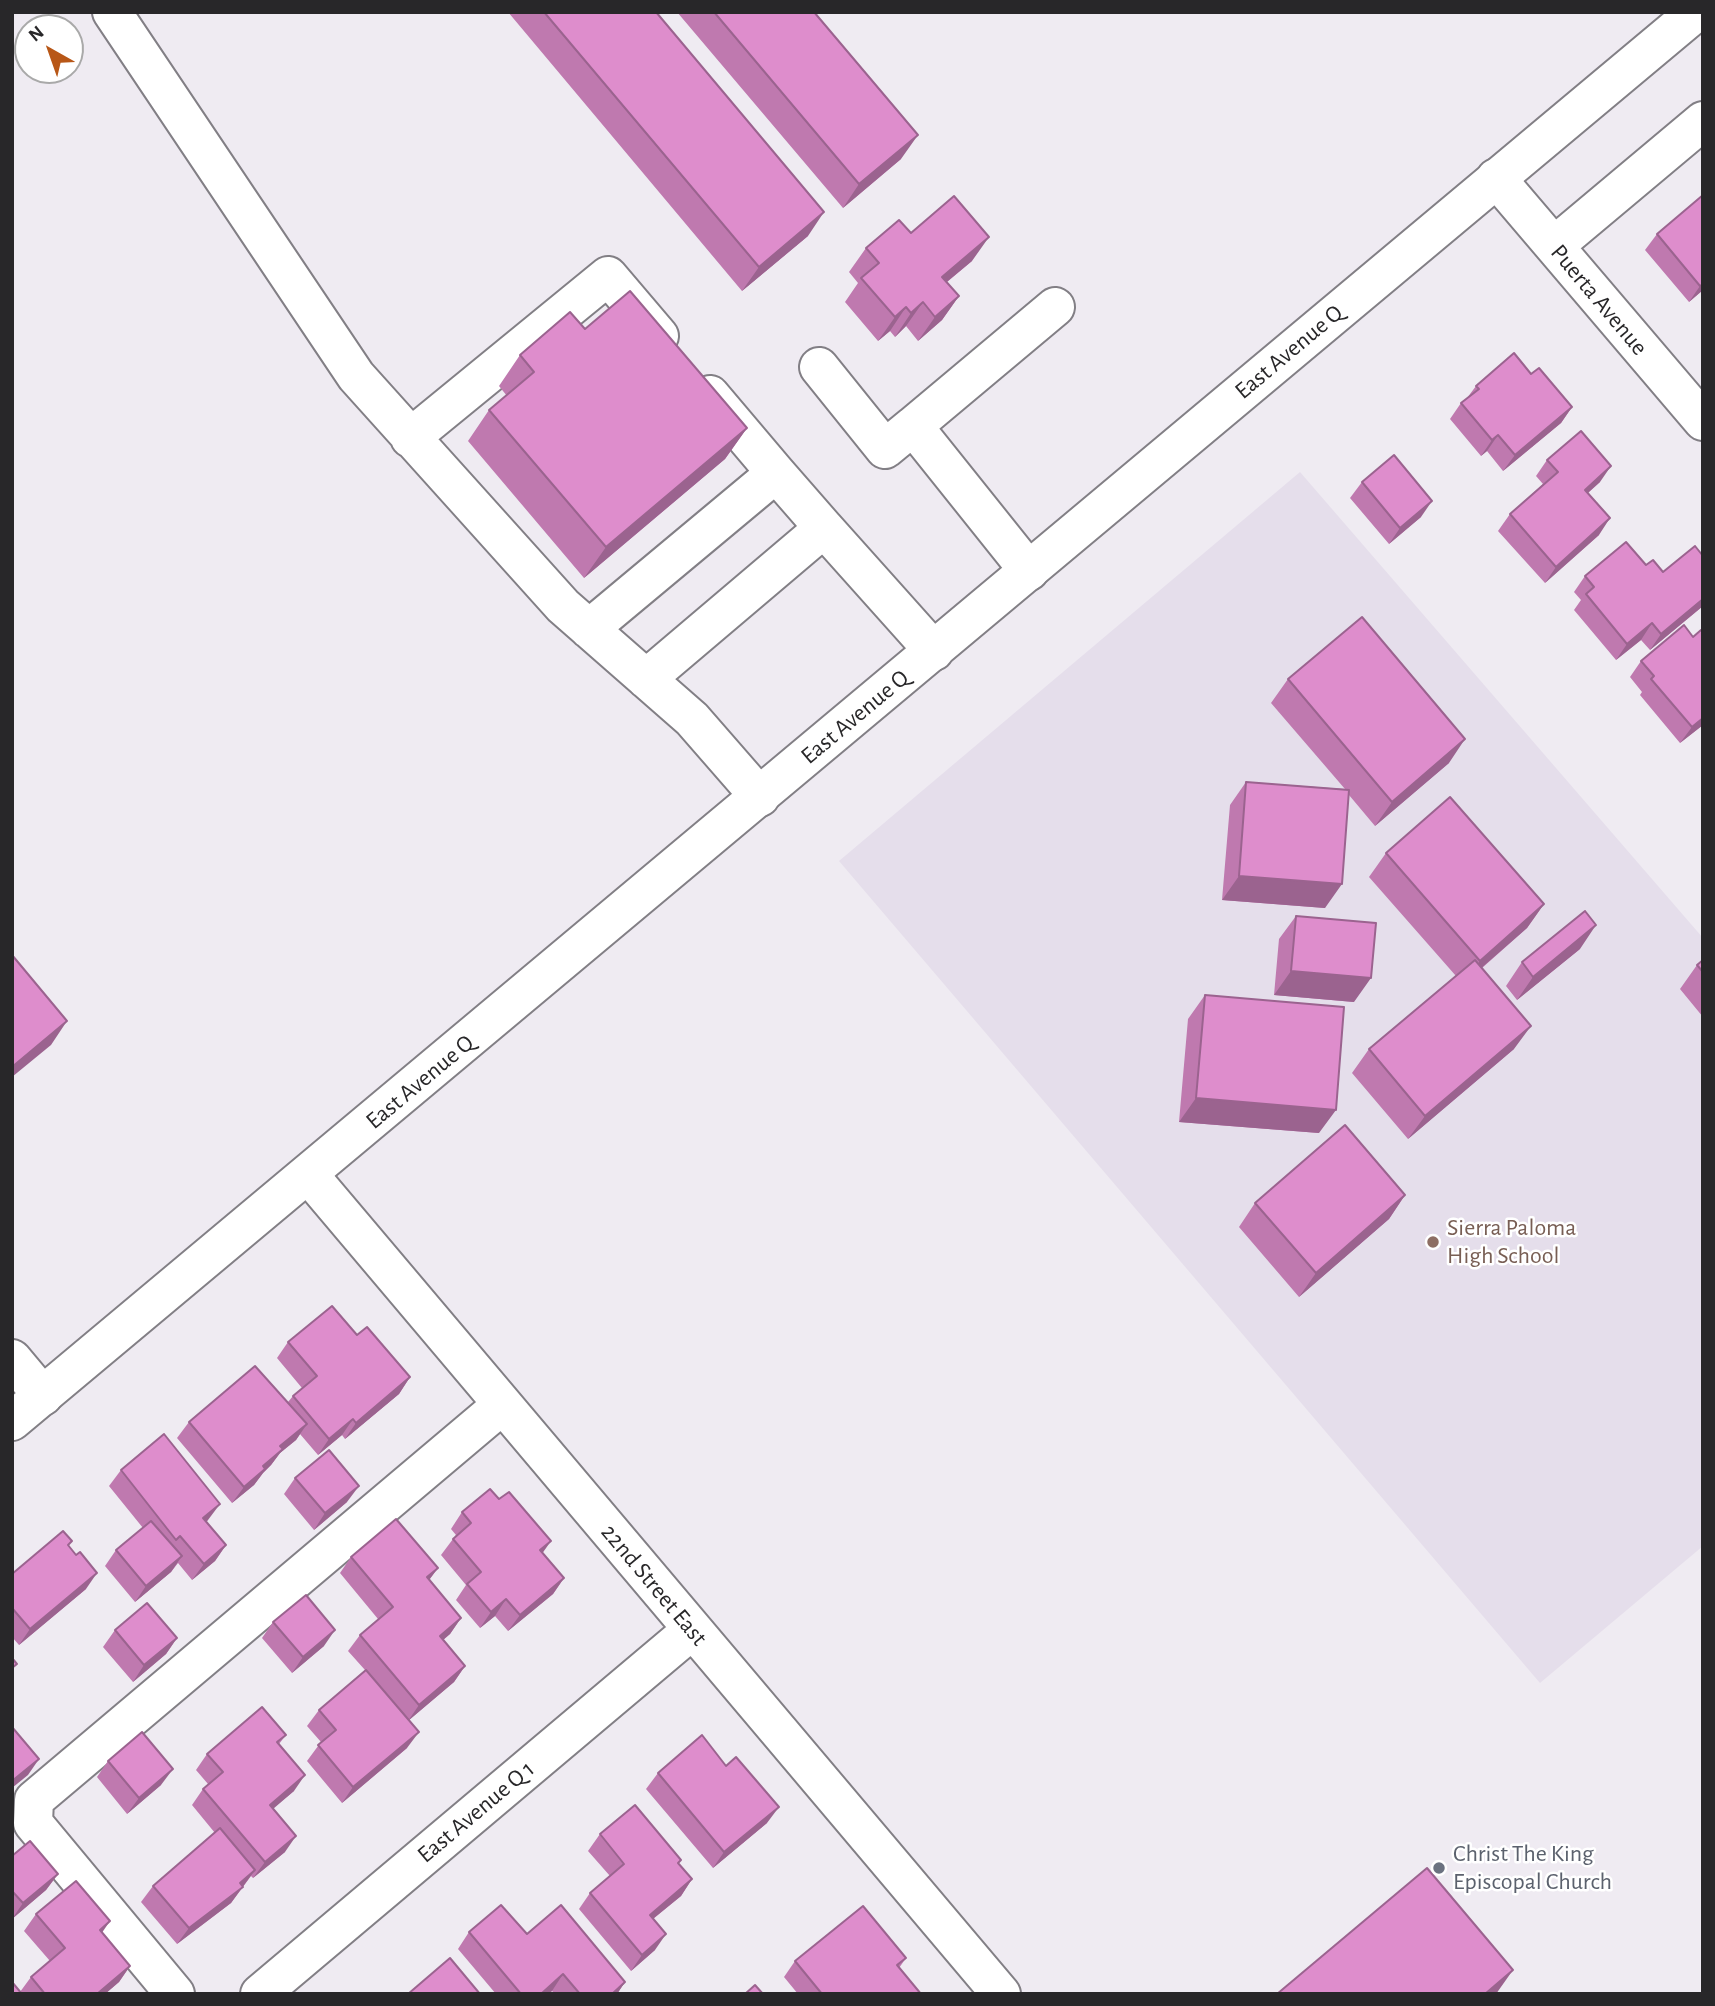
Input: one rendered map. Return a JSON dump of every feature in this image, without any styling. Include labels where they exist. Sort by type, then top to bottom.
[{"type":"main road","points":[[112,12],[356,376],[563,606],[692,719],[760,797]]},
{"type":"main road","name":"East Avenue Q","points":[[12,1421],[1696,12]]},
{"type":"main road","points":[[1554,246],[1703,121]]},
{"type":"main road","name":"Puerta Avenue","points":[[1496,178],[1703,421]]},
{"type":"main road","points":[[410,438],[608,276],[776,473],[934,651]]},
{"type":"main road","points":[[819,367],[885,449],[1055,307]]},
{"type":"main road","points":[[913,426],[1029,571]]},
{"type":"main road","points":[[589,629],[776,473]]},
{"type":"main road","points":[[646,679],[824,528]]},
{"type":"main road","name":"22nd Street East","points":[[309,1175],[1001,1994]]},
{"type":"main road","points":[[12,1359],[43,1395]]},
{"type":"main road","points":[[175,1994],[33,1823],[34,1801],[502,1405]]},
{"type":"main road","name":"East Avenue Q 1","points":[[260,1994],[692,1630]]},
{"type":"shaded area","name":"Sierra Paloma High School","points":[[1300,472],[1703,938],[1703,1546],[1540,1683],[839,861]]},
{"type":"building","points":[[544,12],[656,12],[824,212],[759,267]]},
{"type":"building","points":[[714,12],[814,12],[918,135],[859,184]]},
{"type":"building","points":[[1703,195],[1703,284],[1700,286],[1657,234]]},
{"type":"building","points":[[954,196],[989,237],[942,277],[959,296],[935,317],[923,302],[911,313],[906,307],[895,317],[861,278],[879,263],[866,248],[899,220],[911,233]]},
{"type":"building","points":[[630,291],[747,428],[606,547],[489,410],[534,372],[520,355],[570,312],[585,329]]},
{"type":"building","points":[[1514,353],[1531,374],[1539,368],[1572,407],[1515,455],[1498,435],[1492,440],[1461,403],[1479,389],[1476,386]]},
{"type":"building","points":[[1581,431],[1611,466],[1585,490],[1610,518],[1556,567],[1510,514],[1558,472],[1547,460]]},
{"type":"building","points":[[1394,455],[1432,501],[1400,528],[1362,482]]},
{"type":"building","points":[[1626,542],[1646,565],[1653,560],[1663,572],[1695,546],[1703,556],[1703,599],[1661,634],[1652,623],[1627,644],[1586,594],[1594,587],[1585,576]]},
{"type":"building","points":[[1362,617],[1465,739],[1392,802],[1288,679]]},
{"type":"building","points":[[1684,625],[1693,637],[1703,630],[1703,718],[1692,727],[1651,679],[1654,676],[1641,661]]},
{"type":"building","points":[[1246,782],[1349,790],[1342,884],[1239,876]]},
{"type":"building","points":[[1450,797],[1544,904],[1480,961],[1386,853]]},
{"type":"building","points":[[1585,911],[1596,925],[1533,977],[1522,962]]},
{"type":"building","points":[[1296,916],[1376,923],[1371,978],[1291,971]]},
{"type":"building","points":[[12,955],[67,1021],[12,1067]]},
{"type":"building","points":[[1475,960],[1531,1026],[1425,1116],[1369,1049]]},
{"type":"building","points":[[1703,960],[1703,972],[1697,965]]},
{"type":"building","points":[[1205,995],[1344,1007],[1336,1110],[1196,1098]]},
{"type":"building","points":[[1345,1125],[1405,1195],[1316,1273],[1255,1203]]},
{"type":"building","points":[[332,1306],[357,1335],[367,1327],[410,1377],[356,1423],[353,1419],[329,1439],[293,1396],[317,1376],[288,1342]]},
{"type":"building","points":[[255,1366],[307,1424],[280,1446],[283,1449],[244,1487],[189,1422]]},
{"type":"building","points":[[164,1434],[220,1504],[203,1518],[226,1545],[204,1564],[180,1536],[176,1540],[121,1470]]},
{"type":"building","points":[[329,1450],[359,1486],[325,1513],[295,1478]]},
{"type":"building","points":[[490,1489],[499,1499],[509,1492],[551,1541],[540,1550],[564,1578],[520,1615],[506,1599],[491,1612],[467,1584],[481,1572],[453,1539],[471,1523],[462,1512]]},
{"type":"building","points":[[396,1519],[438,1568],[427,1577],[461,1618],[440,1636],[465,1666],[419,1705],[360,1635],[393,1607],[351,1557]]},
{"type":"building","points":[[151,1521],[182,1556],[146,1586],[116,1550]]},
{"type":"building","points":[[63,1531],[72,1541],[68,1545],[76,1555],[80,1552],[97,1573],[30,1629],[12,1608],[12,1574]]},
{"type":"building","points":[[306,1595],[335,1630],[303,1657],[273,1622]]},
{"type":"building","points":[[147,1603],[177,1638],[144,1665],[115,1630]]},
{"type":"building","points":[[366,1670],[419,1732],[353,1787],[318,1745],[336,1730],[319,1710]]},
{"type":"building","points":[[262,1707],[286,1735],[277,1742],[305,1775],[270,1805],[296,1836],[265,1862],[203,1789],[223,1772],[207,1754]]},
{"type":"building","points":[[12,1727],[39,1759],[12,1781]]},
{"type":"building","points":[[142,1732],[173,1769],[139,1798],[108,1761]]},
{"type":"building","points":[[702,1735],[726,1766],[736,1757],[779,1807],[724,1852],[658,1773]]},
{"type":"building","points":[[635,1805],[681,1860],[678,1863],[692,1879],[650,1915],[666,1934],[642,1955],[590,1893],[624,1864],[600,1834]]},
{"type":"building","points":[[220,1828],[255,1870],[240,1883],[243,1887],[189,1928],[153,1886]]},
{"type":"building","points":[[30,1841],[58,1874],[23,1903],[12,1891],[12,1856]]},
{"type":"building","points":[[1427,1868],[1513,1970],[1485,1994],[1277,1994]]},
{"type":"building","points":[[76,1881],[110,1921],[100,1930],[130,1966],[97,1994],[45,1994],[31,1977],[65,1948],[36,1914]]},
{"type":"building","points":[[501,1905],[527,1934],[561,1905],[625,1982],[612,1994],[580,1994],[563,1974],[541,1994],[521,1994],[469,1932]]},
{"type":"building","points":[[863,1906],[906,1958],[897,1965],[921,1994],[822,1994],[795,1961]]},
{"type":"building","points":[[450,1958],[480,1994],[408,1994]]},
{"type":"building","points":[[12,1982],[22,1994],[12,1994]]},
{"type":"building","points":[[755,1985],[763,1994],[745,1994]]},
{"type":"place","name":"Sierra Paloma High School","points":[[1433,1242]]},
{"type":"place","name":"Christ The King Episcopal Church","points":[[1439,1868]]}]
